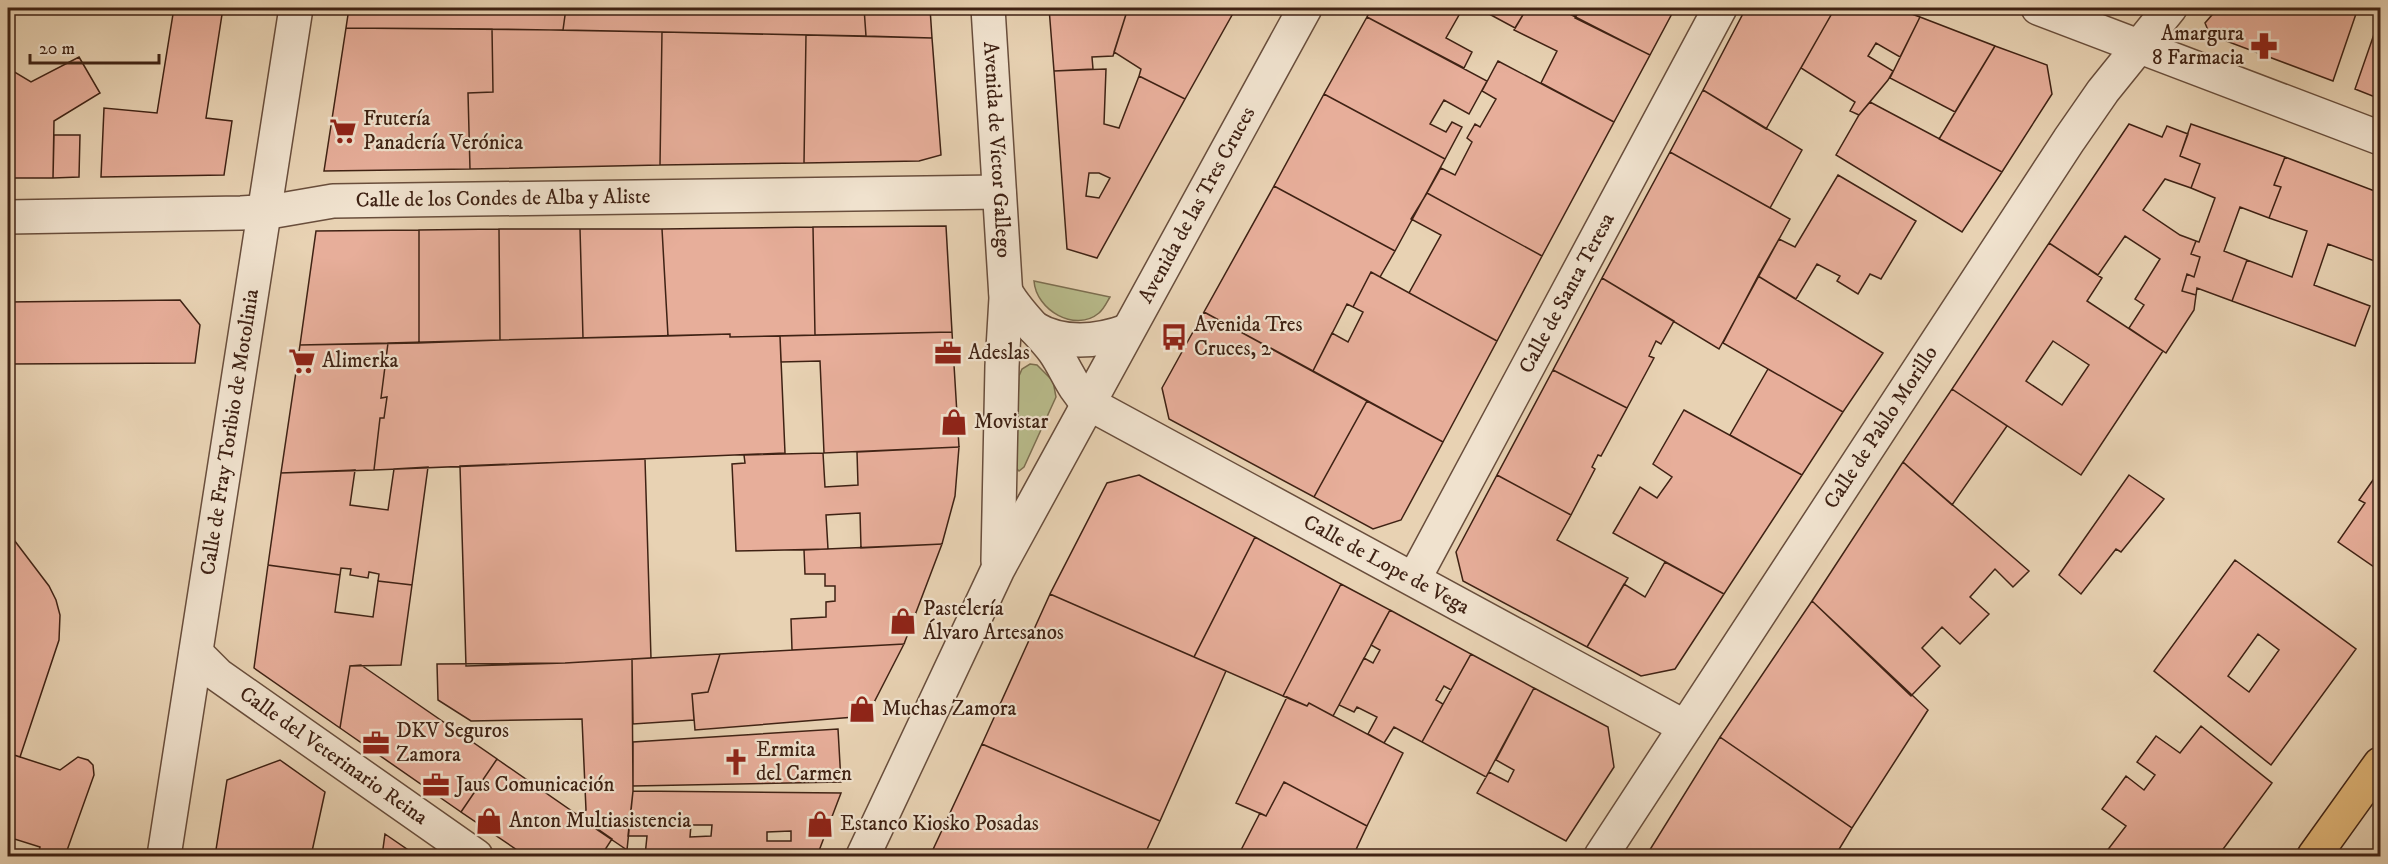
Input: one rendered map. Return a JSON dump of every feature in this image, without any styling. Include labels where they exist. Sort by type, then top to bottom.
[{"type":"main road","points":[[2314,856],[2380,764]]},
{"type":"street","name":"Calle de Fray Toribio de Motolinia","points":[[164,856],[296,8]]},
{"type":"street","name":"Avenida de Víctor Gallego","points":[[988,8],[1006,292],[998,569]]},
{"type":"street","name":"Avenida de las Tres Cruces","points":[[1088,403],[1305,8]]},
{"type":"street","name":"Calle de Santa Teresa","points":[[1414,579],[1720,8]]},
{"type":"street","points":[[2038,8],[2380,138]]},
{"type":"street","name":"Calle de Pablo Morillo","points":[[1601,856],[2079,126],[2103,91],[2170,8]]},
{"type":"street","name":"Calle de los Condes de Alba y Aliste","points":[[8,217],[264,212],[333,201],[999,192]]},
{"type":"street","points":[[1006,292],[1018,312],[1053,351],[1078,394],[1088,403]]},
{"type":"street","points":[[1034,328],[1054,336],[1083,340],[1111,337],[1127,331]]},
{"type":"street","name":"Avenida de Víctor Gallego","points":[[863,856],[998,569],[1088,403]]},
{"type":"street","name":"Calle de Lope de Vega","points":[[1088,403],[1685,726]]},
{"type":"street","name":"Calle del Veterinario Reina","points":[[196,653],[210,668],[237,688],[476,856]]},
{"type":"green space","points":[[1034,281],[1110,297],[1101,311],[1089,319],[1079,321],[1068,319],[1049,309],[1036,292]]},
{"type":"green space","points":[[1030,364],[1037,365],[1053,381],[1056,397],[1024,467],[1019,471],[1015,467],[1019,376],[1022,369]]},
{"type":"building","points":[[174,8],[223,8],[206,118],[232,121],[224,175],[101,177],[104,108],[157,113]]},
{"type":"building","points":[[349,8],[566,8],[563,30],[346,28]]},
{"type":"building","points":[[566,8],[864,8],[866,36],[563,30]]},
{"type":"building","points":[[864,8],[930,8],[932,38],[866,36]]},
{"type":"building","points":[[1049,8],[1128,8],[1113,56],[1092,57],[1093,69],[1054,71]]},
{"type":"building","points":[[1128,8],[1145,8],[1155,13],[1157,8],[1236,8],[1185,99],[1139,76],[1141,69],[1114,52]]},
{"type":"building","points":[[1372,8],[1463,8],[1446,38],[1472,52],[1464,68],[1367,17]]},
{"type":"building","points":[[1478,8],[1527,8],[1515,28]]},
{"type":"building","points":[[1527,8],[1558,8],[1650,55],[1614,122],[1541,83],[1557,51],[1514,30]]},
{"type":"building","points":[[1558,8],[1581,8],[1576,16]]},
{"type":"building","points":[[1581,8],[1675,8],[1650,55],[1575,18]]},
{"type":"building","points":[[1746,8],[1835,8],[1766,129],[1703,90]]},
{"type":"building","points":[[1835,8],[1895,8],[1920,17],[1900,57],[1876,43],[1868,56],[1893,71],[1859,115],[1850,111],[1855,102],[1801,68]]},
{"type":"building","points":[[2218,8],[2358,8],[2333,81],[2210,35],[2205,23]]},
{"type":"building","points":[[1367,17],[1487,81],[1469,114],[1444,100],[1430,124],[1446,132],[1452,122],[1462,127],[1445,159],[1324,94]]},
{"type":"building","points":[[1920,17],[1995,46],[1955,112],[1890,78]]},
{"type":"building","points":[[2380,17],[2380,99],[2355,89]]},
{"type":"building","points":[[346,28],[492,29],[493,92],[468,93],[470,169],[324,171]]},
{"type":"building","points":[[492,29],[662,32],[660,165],[470,169],[468,93],[493,92]]},
{"type":"building","points":[[662,32],[806,35],[804,163],[660,165]]},
{"type":"building","points":[[806,35],[932,38],[941,155],[919,161],[804,163]]},
{"type":"building","points":[[1995,46],[2047,65],[2052,94],[2002,172],[1939,139]]},
{"type":"building","points":[[79,57],[100,93],[54,121],[53,178],[10,178],[8,68],[31,82]]},
{"type":"building","points":[[1498,61],[1614,122],[1542,256],[1427,193],[1441,168],[1455,175],[1472,142],[1467,138],[1475,124],[1480,127],[1496,99],[1482,91]]},
{"type":"building","points":[[1106,69],[1104,124],[1119,128],[1139,76],[1185,99],[1097,258],[1067,249],[1054,71]],"holes":[[[1089,173],[1099,173],[1110,178],[1099,198],[1086,196]]]},
{"type":"building","points":[[1703,90],[1802,150],[1770,208],[1670,152]]},
{"type":"building","points":[[1324,94],[1445,159],[1395,251],[1274,186]]},
{"type":"building","points":[[1870,102],[2002,172],[1962,232],[1836,155],[1859,115]]},
{"type":"building","points":[[2129,124],[2162,137],[2167,126],[2188,134],[2180,156],[2200,164],[2191,188],[2165,179],[2143,210],[2180,235],[2196,241],[2191,254],[2200,257],[2194,277],[2187,274],[2182,291],[2196,295],[2194,310],[2166,353],[2129,328],[2144,305],[2135,299],[2160,259],[2125,236],[2098,275],[2049,243]]},
{"type":"building","points":[[2191,124],[2285,157],[2274,185],[2281,187],[2269,218],[2240,207],[2224,251],[2247,260],[2232,301],[2197,288],[2196,295],[2182,291],[2187,274],[2194,277],[2200,257],[2191,254],[2196,241],[2199,242],[2215,198],[2191,188],[2200,164],[2180,156]]},
{"type":"building","points":[[54,135],[80,135],[79,177],[53,178]]},
{"type":"building","points":[[1670,152],[1790,219],[1719,349],[1602,278]]},
{"type":"building","points":[[2285,157],[2380,193],[2380,263],[2328,244],[2314,285],[2370,306],[2355,346],[2232,301],[2247,260],[2292,277],[2307,231],[2269,218],[2281,187],[2274,185]]},
{"type":"building","points":[[1838,175],[1916,221],[1881,279],[1870,274],[1858,294],[1837,281],[1840,276],[1817,264],[1796,299],[1758,276],[1779,239],[1795,247]]},
{"type":"building","points":[[1274,186],[1395,251],[1380,277],[1371,272],[1353,307],[1347,304],[1313,371],[1204,312]]},
{"type":"building","points":[[1427,193],[1542,256],[1497,341],[1409,293],[1441,235],[1411,219]]},
{"type":"building","points":[[946,226],[952,332],[815,335],[813,227]]},
{"type":"building","points":[[813,227],[815,335],[668,336],[662,229]]},
{"type":"building","points":[[499,229],[500,340],[419,343],[419,230]]},
{"type":"building","points":[[499,229],[580,229],[583,338],[500,340]]},
{"type":"building","points":[[580,229],[662,229],[668,336],[583,338]]},
{"type":"building","points":[[419,230],[419,343],[300,345],[316,231]]},
{"type":"building","points":[[2049,243],[2102,278],[2087,301],[2163,351],[2081,475],[1952,389]],"holes":[[[2053,341],[2089,365],[2062,405],[2026,381]]]},
{"type":"building","points":[[1371,272],[1497,341],[1443,442],[1313,371],[1332,333],[1348,342],[1363,312],[1353,307]]},
{"type":"building","points":[[1758,276],[1883,353],[1843,412],[1723,343]]},
{"type":"building","points":[[1602,278],[1674,321],[1661,344],[1656,341],[1649,356],[1654,358],[1627,408],[1553,370]]},
{"type":"building","points":[[180,300],[200,325],[195,363],[8,364],[8,302]]},
{"type":"building","points":[[1204,312],[1367,401],[1314,497],[1169,419],[1162,388]]},
{"type":"building","points":[[952,332],[959,447],[824,453],[820,361],[781,362],[780,336]]},
{"type":"building","points":[[730,334],[730,337],[780,336],[785,453],[374,470],[380,418],[384,418],[387,397],[381,398],[388,343]]},
{"type":"building","points":[[388,343],[381,398],[387,397],[384,418],[380,418],[374,470],[281,473],[300,345]]},
{"type":"building","points":[[1768,369],[1843,412],[1802,475],[1730,435]]},
{"type":"building","points":[[1553,370],[1627,408],[1601,456],[1598,455],[1592,467],[1595,469],[1571,515],[1497,475]]},
{"type":"building","points":[[1952,389],[2007,426],[1952,505],[1903,462]]},
{"type":"building","points":[[1367,401],[1443,442],[1401,520],[1373,529],[1314,497]]},
{"type":"building","points":[[1684,410],[1802,475],[1724,594],[1613,533],[1640,487],[1657,498],[1672,477],[1653,464]]},
{"type":"building","points":[[959,447],[955,496],[942,544],[861,548],[860,513],[826,515],[828,549],[736,551],[732,464],[745,463],[744,455],[823,453],[825,487],[858,485],[857,452]]},
{"type":"building","points":[[645,459],[651,658],[466,666],[460,466]]},
{"type":"building","points":[[1903,462],[2029,571],[2013,587],[1995,569],[1970,597],[1989,614],[1960,644],[1942,627],[1922,648],[1940,666],[1911,696],[1812,601]]},
{"type":"building","points":[[428,467],[412,585],[378,581],[379,574],[369,572],[368,578],[350,575],[351,569],[341,568],[340,575],[268,565],[281,473],[355,470],[350,505],[388,510],[394,469]]},
{"type":"building","points":[[2380,470],[2380,571],[2338,542],[2365,503],[2359,500]]},
{"type":"building","points":[[1139,475],[1255,537],[1194,657],[1050,594],[1107,483]]},
{"type":"building","points":[[1497,475],[1571,515],[1557,540],[1628,578],[1587,647],[1463,581],[1456,552]]},
{"type":"building","points":[[2129,475],[2164,499],[2121,552],[2116,549],[2081,594],[2059,575]]},
{"type":"building","points":[[8,532],[49,586],[60,615],[59,640],[20,757],[8,753]]},
{"type":"building","points":[[1255,537],[1341,584],[1283,696],[1194,657]]},
{"type":"building","points":[[942,544],[904,644],[792,650],[791,619],[826,617],[826,602],[835,601],[835,586],[825,586],[825,574],[805,574],[804,550]]},
{"type":"building","points":[[2235,560],[2356,649],[2271,765],[2154,671]],"holes":[[[2258,634],[2279,650],[2249,692],[2228,676]]]},
{"type":"building","points":[[1665,562],[1724,594],[1675,669],[1641,676],[1587,647],[1624,584],[1645,597]]},
{"type":"building","points":[[268,565],[340,575],[335,612],[373,617],[378,581],[412,585],[401,665],[350,666],[340,728],[254,668]]},
{"type":"building","points":[[1341,584],[1390,610],[1333,716],[1309,703],[1307,706],[1283,696]]},
{"type":"building","points":[[1050,594],[1226,671],[1160,821],[982,744]]},
{"type":"building","points":[[1812,601],[1928,710],[1852,828],[1720,737]]},
{"type":"building","points":[[1390,610],[1471,654],[1451,690],[1444,686],[1436,700],[1443,704],[1422,742],[1394,727],[1384,743],[1368,734],[1377,717],[1357,707],[1354,712],[1339,705],[1364,658],[1373,663],[1380,650],[1371,645]]},
{"type":"building","points":[[904,644],[867,716],[695,730],[692,694],[708,692],[720,654]]},
{"type":"building","points":[[720,654],[708,692],[692,694],[694,720],[633,724],[632,659]]},
{"type":"building","points":[[1471,654],[1534,688],[1486,777],[1422,742]]},
{"type":"building","points":[[632,659],[633,791],[627,850],[580,818],[586,810],[582,719],[471,721],[438,700],[437,664],[565,663]]},
{"type":"building","points":[[361,665],[497,759],[461,812],[340,728],[350,666]]},
{"type":"building","points":[[1534,688],[1608,727],[1614,767],[1566,841],[1477,793],[1489,772],[1508,782],[1514,770],[1496,760]]},
{"type":"building","points":[[1287,697],[1307,706],[1309,703],[1403,753],[1367,826],[1284,782],[1266,816],[1236,803]]},
{"type":"building","points":[[2201,726],[2272,783],[2218,856],[2103,856],[2126,826],[2102,809],[2126,776],[2144,790],[2155,775],[2137,762],[2156,736],[2180,753]]},
{"type":"building","name":"Ermita del Carmen","points":[[838,729],[841,782],[633,786],[633,742]]},
{"type":"building","points":[[1720,737],[1852,828],[1835,856],[1646,856]]},
{"type":"building","points":[[982,744],[1160,821],[1144,856],[930,856]]},
{"type":"building","points":[[8,753],[60,770],[78,757],[88,760],[93,765],[94,775],[65,856],[38,855],[40,847],[8,837]]},
{"type":"building","points":[[497,759],[612,839],[601,856],[526,856],[461,812]]},
{"type":"building","points":[[280,760],[325,792],[311,856],[215,856],[227,780]]},
{"type":"building","points":[[1284,782],[1367,826],[1353,856],[1238,856],[1260,813],[1266,816]]},
{"type":"building","points":[[633,791],[841,793],[817,856],[645,856],[647,836],[628,836]],"holes":[[[691,825],[712,825],[711,836],[690,837]],[[791,831],[791,841],[767,841],[767,832]]]},
{"type":"building","points":[[385,834],[414,854],[414,856],[382,856]]},
{"type":"place","name":"Amargura 8 Farmacia","points":[[2264,46]]},
{"type":"place","name":"Frutería Panadería Verónica","points":[[343,131]]},
{"type":"place","name":"Avenida Tres Cruces, 2","points":[[1174,337]]},
{"type":"place","name":"Adeslas","points":[[948,353]]},
{"type":"place","name":"Alimerka","points":[[302,361]]},
{"type":"place","name":"Movistar","points":[[954,422]]},
{"type":"place","name":"Pastelería Álvaro Artesanos","points":[[903,621]]},
{"type":"place","name":"Muchas Zamora","points":[[862,709]]},
{"type":"place","name":"DKV Seguros Zamora","points":[[376,743]]},
{"type":"place","name":"Ermita del Carmen","points":[[736,762]]},
{"type":"place","name":"Jaus Comunicación","points":[[436,785]]},
{"type":"place","name":"Anton Multiasistencia","points":[[489,821]]},
{"type":"place","name":"Estanco Kiosko Posadas","points":[[820,824]]}]
